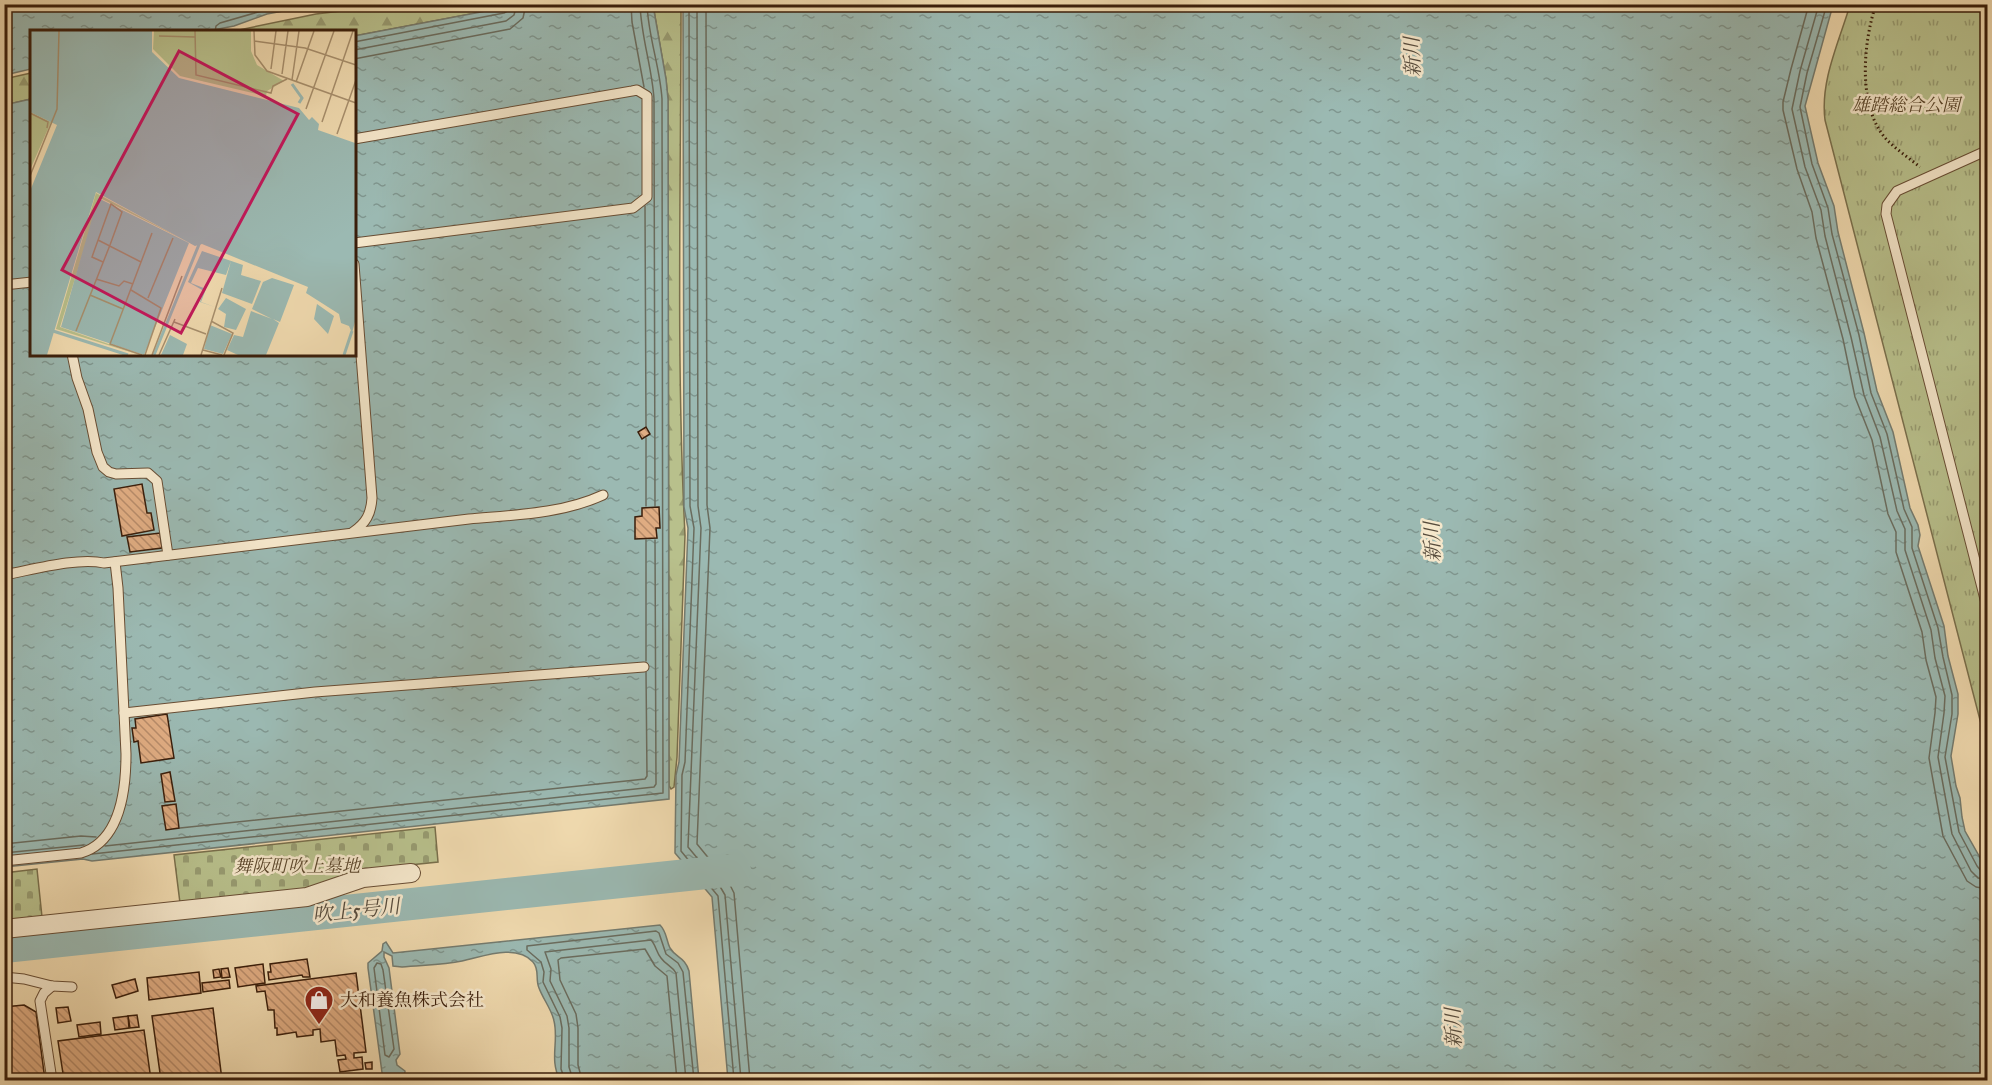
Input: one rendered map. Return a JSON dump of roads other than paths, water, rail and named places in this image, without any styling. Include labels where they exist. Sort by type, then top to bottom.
[{"type":"street","points":[[4,929],[307,897],[363,878],[411,873]]},
{"type":"lane","points":[[356,139],[637,90],[647,96],[647,197],[633,208],[356,243]]},
{"type":"lane","points":[[1988,150],[1897,191],[1887,205],[1886,214],[1988,611]]},
{"type":"lane","points":[[4,285],[30,282]]},
{"type":"lane","points":[[352,533],[363,525],[368,517],[372,498],[356,290]]},
{"type":"lane","points":[[72,356],[77,378],[88,409],[97,452],[103,467],[116,474],[148,473],[157,481],[168,555]]},
{"type":"lane","points":[[4,575],[60,565],[96,561],[115,562],[558,509],[589,502],[603,495]]},
{"type":"lane","points":[[4,861],[91,850],[106,837],[121,804],[126,779],[115,562]]},
{"type":"lane","points":[[124,713],[315,692],[644,667]]},
{"type":"lane","points":[[4,977],[52,986],[72,987]]},
{"type":"lane","points":[[52,986],[44,993],[40,1001],[52,1080]]},
{"type":"water","points":[[5,4],[315,5],[267,14],[234,26],[213,30],[30,30],[30,69],[5,75]]},
{"type":"water","points":[[518,5],[653,5],[668,99],[669,799],[92,861],[83,859],[5,867],[4,105],[30,99],[30,356],[356,356],[356,36]]},
{"type":"water","name":"新川","points":[[683,5],[1833,5],[1805,106],[1818,163],[1834,206],[1838,232],[1877,391],[1893,432],[1910,508],[1918,525],[1920,535],[1918,546],[1944,626],[1948,656],[1958,694],[1958,714],[1951,756],[1965,831],[1987,870],[1987,1080],[728,1080],[712,897],[675,853],[676,775],[679,762],[688,528],[684,507]]},
{"type":"water","points":[[660,925],[670,948],[685,963],[689,971],[699,1080],[560,1080],[555,1065],[553,1017],[539,988],[535,965],[526,956],[508,952],[455,962],[402,967],[393,966],[392,956],[384,952],[389,968],[400,1054],[396,1060],[397,1065],[405,1071],[404,1080],[383,1080],[368,963],[382,951],[383,944],[386,942],[393,953]]},
{"type":"waterway","name":"吹上5号川","points":[[4,947],[735,870]]},
{"type":"place","name":"大和養魚株式会社","points":[[319,1026]]},
{"type":"park label","name":"雄踏総合公園","points":[[1906,105]]},
{"type":"park label","name":"舞阪町吹上墓地","points":[[297,866]]}]
